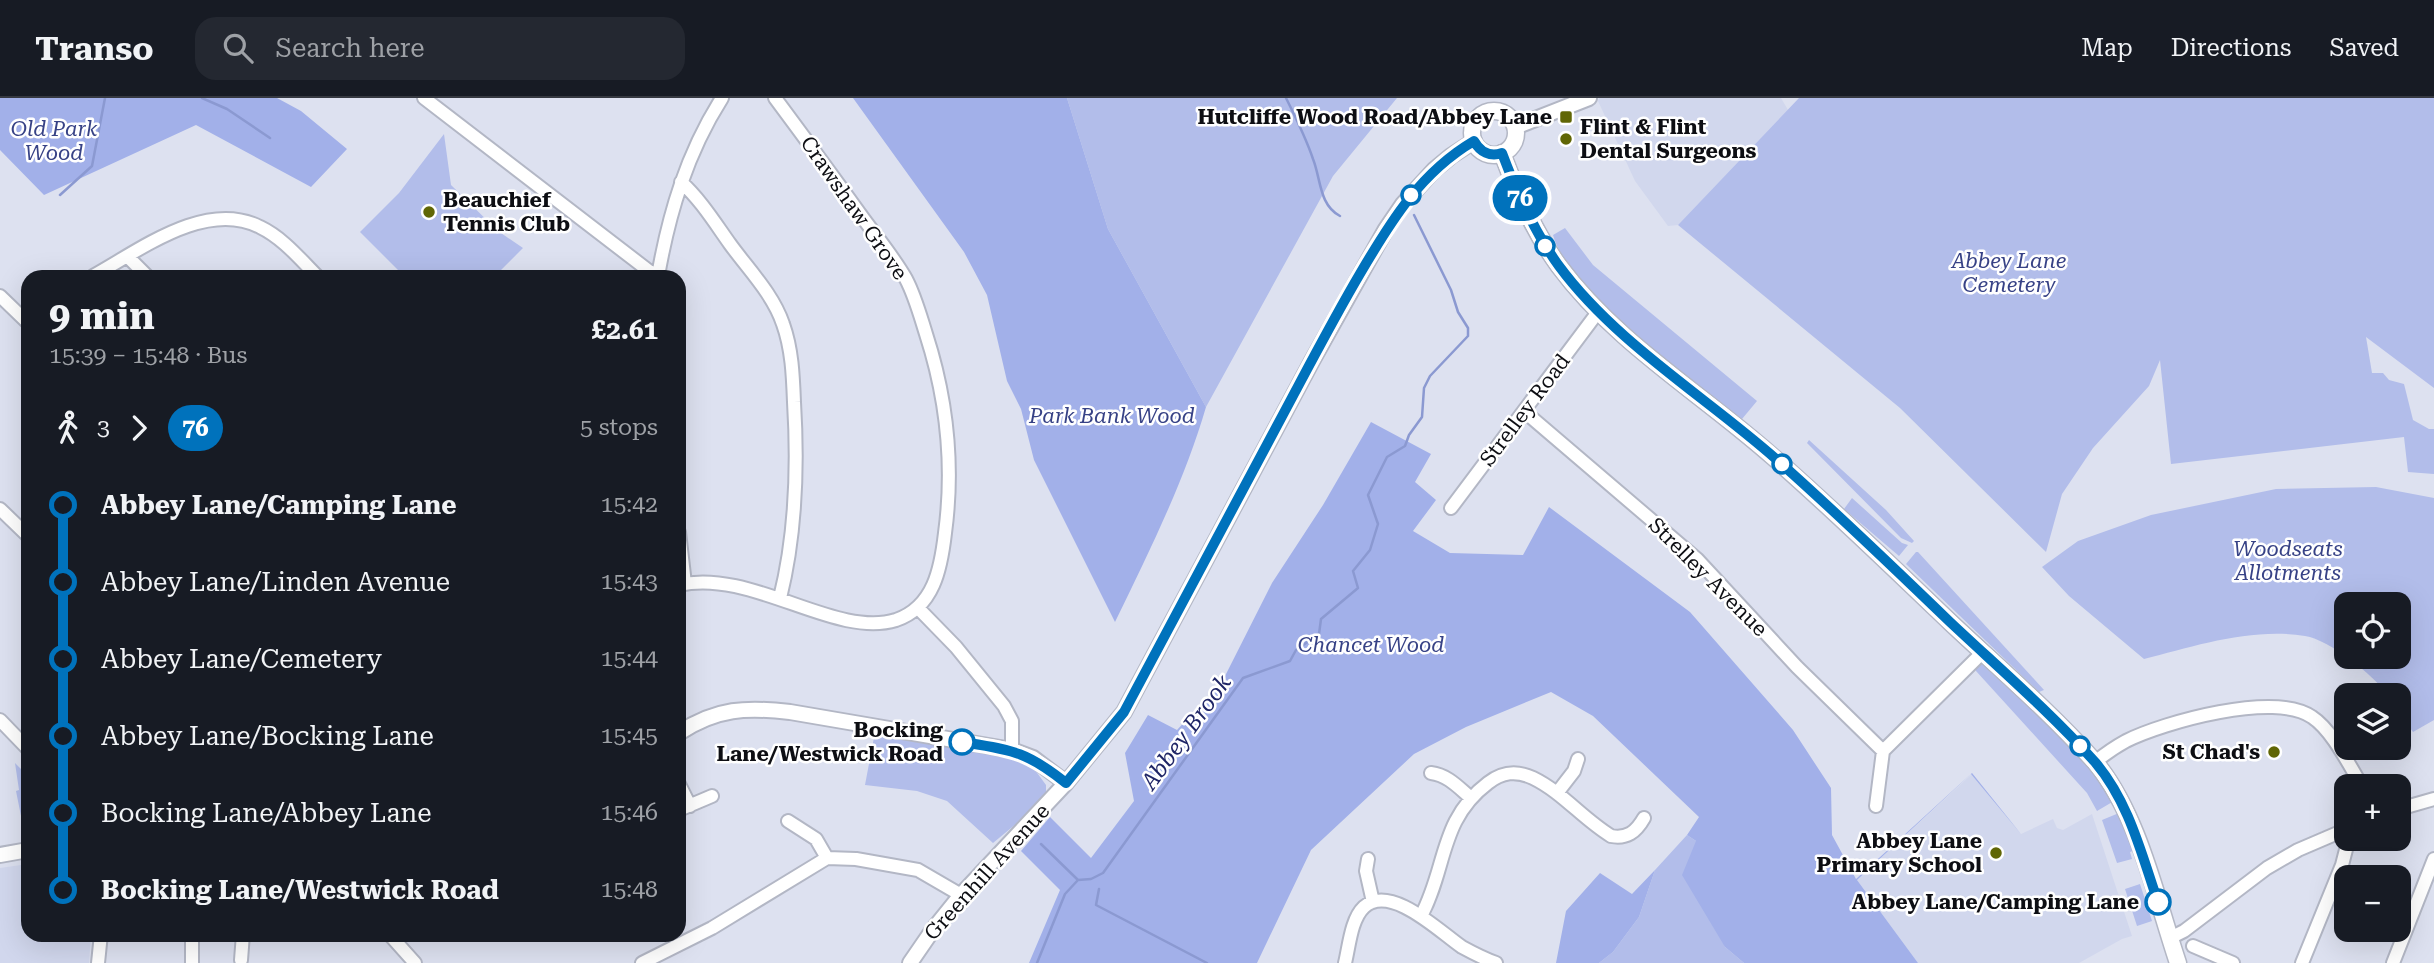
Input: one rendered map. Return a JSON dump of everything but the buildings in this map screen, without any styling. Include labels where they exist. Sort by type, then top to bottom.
[{"type":"main road","points":[[1482,106],[1510,118],[1515,127],[1514,142],[1502,153],[1486,153],[1474,141],[1474,125],[1482,106]]},
{"type":"main road","points":[[1502,153],[1523,204],[1545,246],[1567,277],[1598,312],[1777,459],[1983,652],[2095,762],[2113,786],[2130,820],[2178,963]]},
{"type":"street","points":[[424,98],[649,270]]},
{"type":"street","points":[[659,270],[671,212],[681,182],[702,129],[722,98]]},
{"type":"street","name":"Crawshaw Grove","points":[[775,98],[905,279],[914,297],[935,362],[945,409],[948,510],[937,576],[928,597],[918,608]]},
{"type":"street","points":[[1515,127],[1589,98]]},
{"type":"street","name":"Greenhill Avenue","points":[[910,963],[961,895],[1066,783],[1124,712],[1306,372],[1386,229],[1403,204],[1428,177],[1446,160],[1474,141]]},
{"type":"street","points":[[681,182],[700,203],[773,302],[787,336],[796,431],[795,479],[788,566],[780,598]]},
{"type":"street","points":[[104,270],[186,225],[201,220],[229,218],[260,226],[311,270]]},
{"type":"street","points":[[128,257],[141,270]]},
{"type":"street","points":[[0,296],[21,314]]},
{"type":"street","name":"Strelley Road","points":[[1451,508],[1598,312]]},
{"type":"street","name":"Strelley Avenue","points":[[1525,412],[1697,559],[1797,667],[1883,751]]},
{"type":"street","points":[[0,509],[21,529]]},
{"type":"street","points":[[686,584],[731,586],[864,623],[897,619],[918,608],[956,647],[1004,706],[1012,721],[1012,750]]},
{"type":"street","points":[[1876,806],[1883,751],[1983,652]]},
{"type":"street","points":[[2095,762],[2128,740],[2186,719],[2238,710],[2283,708],[2296,709],[2315,718],[2354,774]]},
{"type":"street","points":[[686,728],[696,721],[718,713],[763,709],[1012,750],[1033,758],[1066,783]]},
{"type":"street","points":[[0,720],[21,742]]},
{"type":"street","points":[[1557,793],[1574,771],[1578,759]]},
{"type":"street","points":[[1421,916],[1432,897],[1448,836],[1458,815],[1471,798],[1490,781],[1511,772],[1530,776],[1557,793],[1595,826],[1611,836],[1620,838],[1629,835],[1644,818]]},
{"type":"street","points":[[1432,774],[1450,781],[1471,798]]},
{"type":"street","points":[[686,807],[712,796]]},
{"type":"street","points":[[2411,806],[2434,799]]},
{"type":"street","points":[[788,821],[816,839],[827,858]]},
{"type":"street","points":[[2170,938],[2182,932],[2267,868],[2298,850],[2334,835]]},
{"type":"street","points":[[0,855],[21,851]]},
{"type":"street","points":[[2302,963],[2346,851]]},
{"type":"street","points":[[686,942],[712,929],[827,858],[856,859],[918,870],[961,895]]},
{"type":"street","points":[[1368,859],[1366,871],[1373,902]]},
{"type":"street","points":[[2393,963],[2434,859]]},
{"type":"street","points":[[1345,963],[1364,907],[1385,900],[1421,916],[1463,948],[1496,963]]},
{"type":"street","points":[[98,963],[100,942]]},
{"type":"street","points":[[192,942],[192,963]]},
{"type":"street","points":[[241,960],[242,942]]},
{"type":"street","points":[[397,942],[415,963]]},
{"type":"street","points":[[642,963],[685,942]]},
{"type":"street","points":[[2193,946],[2233,963]]},
{"type":"shaded area","points":[[1599,98],[1781,98],[1788,110],[1678,225],[1668,226],[1635,181],[1598,101]]},
{"type":"shaded area","name":"Abbey Lane Primary School","points":[[1972,774],[2021,834],[2053,819],[2057,828],[2063,830],[2092,814],[2132,936],[2079,963],[1918,963],[1857,880]]},
{"type":"shaded area","points":[[21,865],[21,942],[90,942],[89,963],[0,963],[0,868]]},
{"type":"green space","name":"Old Park Wood","points":[[0,98],[277,98],[301,111],[347,149],[311,187],[196,125],[44,195],[0,150]]},
{"type":"green space","name":"Park Bank Wood","points":[[853,98],[1067,98],[1108,229],[1206,407],[1177,490],[1115,622],[1034,460],[1021,409],[1007,381],[987,295],[964,252]]},
{"type":"green space","points":[[1067,98],[1397,98],[1333,176],[1206,407],[1108,229]]},
{"type":"green space","name":"Abbey Lane Cemetery","points":[[1799,98],[2434,98],[2434,388],[2366,337],[2372,373],[2383,373],[2389,380],[2404,384],[2413,420],[2434,429],[2434,474],[2408,472],[2404,437],[2171,464],[2160,360],[2149,386],[2093,448],[2062,494],[2046,552],[1900,408],[1678,225]]},
{"type":"green space","name":"Beauchief Tennis Club","points":[[444,134],[451,185],[498,231],[523,248],[501,270],[398,270],[360,232],[399,193]]},
{"type":"green space","points":[[1565,228],[1593,265],[1757,401],[1742,419],[1665,360],[1607,309],[1564,258],[1553,235]]},
{"type":"green space","name":"Chancet Wood","points":[[1371,422],[1431,454],[1415,482],[1436,500],[1413,531],[1450,553],[1523,555],[1549,507],[1690,612],[1793,730],[1831,788],[1832,835],[1856,879],[1972,773],[2021,834],[1971,774],[1857,880],[1918,963],[1744,963],[1725,947],[1682,875],[1696,841],[1687,835],[1699,817],[1593,716],[1551,692],[1466,727],[1414,754],[1311,850],[1257,963],[1029,963],[1060,890],[1021,851],[1050,817],[1091,858],[1134,801],[1125,753],[1148,715],[1177,730],[1223,680],[1272,583],[1323,505]]},
{"type":"green space","points":[[1809,440],[1886,510],[1914,541],[1912,543],[1901,538],[1807,443]]},
{"type":"green space","name":"Woodseats Allotments","points":[[2376,487],[2434,498],[2434,720],[2413,732],[2411,683],[2377,683],[2362,669],[2411,669],[2411,592],[2334,592],[2334,649],[2305,636],[2265,634],[2203,644],[2144,659],[2069,596],[2042,567],[2078,541],[2151,515],[2276,489]]},
{"type":"green space","points":[[1852,498],[1902,543],[1908,545],[1899,556],[1844,509]]},
{"type":"green space","points":[[1916,552],[2044,690],[2039,692],[1906,564]]},
{"type":"green space","points":[[1982,664],[1990,668],[2098,772],[2114,801],[2097,811],[2087,793],[1976,671]]},
{"type":"green space","points":[[875,732],[1009,755],[1035,770],[1046,785],[1046,794],[1041,803],[993,843],[947,801],[917,791],[865,785]]},
{"type":"green space","points":[[15,763],[21,769],[21,816],[16,791],[19,790]]},
{"type":"green space","points":[[2119,813],[2133,851],[2130,852],[2132,859],[2117,863],[2102,820]]},
{"type":"green space","points":[[1687,835],[1696,841],[1725,947],[1744,963],[1599,963],[1613,952],[1639,917],[1655,870]]},
{"type":"green space","points":[[1655,870],[1639,917],[1613,952],[1599,963],[1556,963],[1566,911],[1600,873],[1632,894]]},
{"type":"green space","points":[[2140,884],[2152,921],[2137,926],[2125,889]]},
{"type":"waterway","points":[[60,195],[92,166],[105,98]]},
{"type":"waterway","points":[[202,98],[227,109],[270,138]]},
{"type":"waterway","name":"Abbey Brook","points":[[1286,98],[1310,151],[1324,198],[1340,216]]},
{"type":"waterway","name":"Abbey Brook","points":[[1037,963],[1065,894],[1078,880],[1091,879],[1103,873],[1243,678],[1290,661],[1296,650],[1319,634],[1321,619],[1358,588],[1353,571],[1370,550],[1378,524],[1368,495],[1387,457],[1405,446],[1409,435],[1422,417],[1424,388],[1430,376],[1468,336],[1468,328],[1458,312],[1451,290],[1414,215]]},
{"type":"waterway","points":[[1041,844],[1078,880]]},
{"type":"waterway","points":[[1099,889],[1096,905],[1207,963]]},
{"type":"bus line","name":"76","points":[[962,742],[1012,750],[1033,758],[1066,783],[1093,752],[1124,712],[1224,523],[1386,229],[1403,204],[1428,177],[1446,160],[1474,141],[1486,153],[1502,153],[1523,204],[1545,246],[1567,277],[1598,312],[1820,498],[2095,762],[2124,805],[2158,902]]},
{"type":"place","name":"Hutcliffe Wood Road/Abbey Lane","points":[[1566,117]]},
{"type":"place","name":"Flint & Flint Dental Surgeons","points":[[1566,139]]},
{"type":"place","name":"Beauchief Tennis Club","points":[[429,212]]},
{"type":"place","name":"Bocking Lane/Westwick Road","points":[[962,742]]},
{"type":"place","name":"St Chad's","points":[[2274,752]]},
{"type":"place","name":"Abbey Lane Primary School","points":[[1996,853]]},
{"type":"place","name":"Abbey Lane/Camping Lane","points":[[2158,902]]}]
